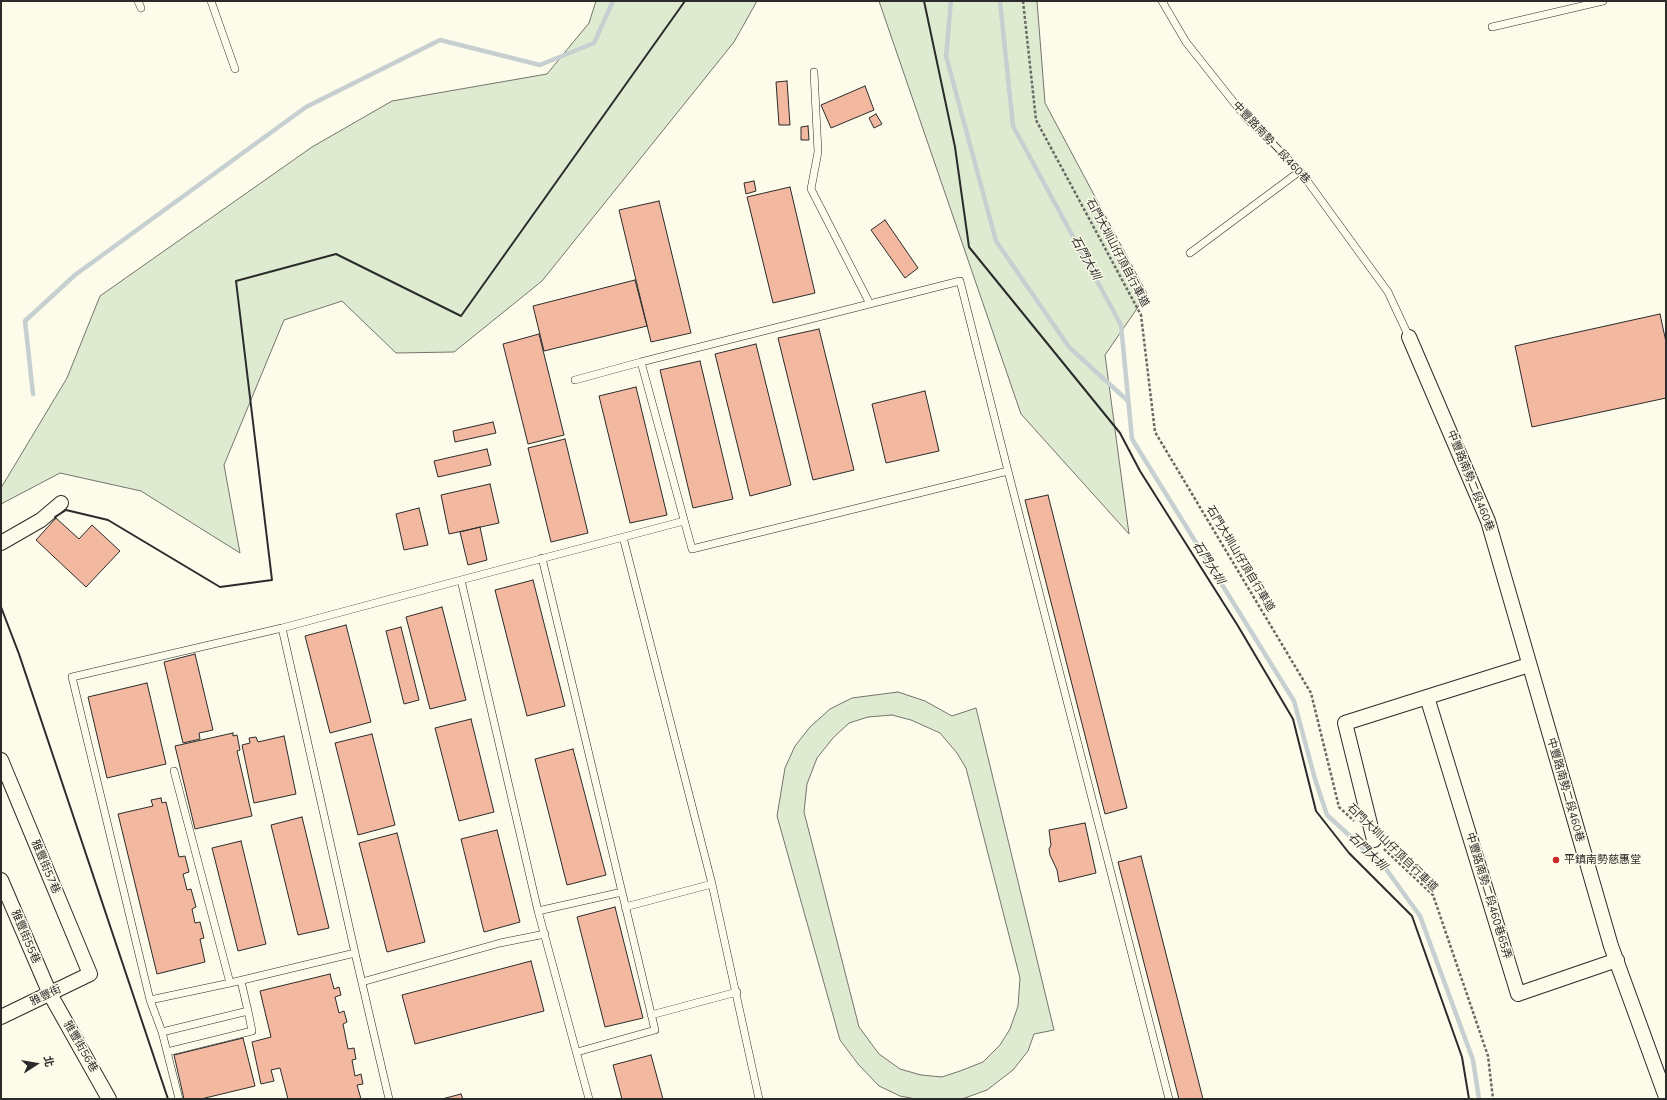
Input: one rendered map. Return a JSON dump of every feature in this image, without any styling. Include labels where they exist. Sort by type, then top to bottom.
[{"type":"street","name":"中豐路南勢二段460巷","points":[[1409,337],[1488,521],[1616,960],[1666,1097]]},
{"type":"street","points":[[1,543],[41,520],[61,503]]},
{"type":"street","points":[[1374,840],[1345,723],[1529,665]]},
{"type":"street","name":"中豐路南勢二段460巷65弄","points":[[1427,697],[1518,994],[1616,960]]},
{"type":"street","name":"雅豐街57巷","points":[[1,760],[90,974]]},
{"type":"street","name":"雅豐街55巷","points":[[1,880],[50,994]]},
{"type":"street","name":"雅豐街","points":[[1,1017],[90,974]]},
{"type":"street","name":"雅豐街56巷","points":[[50,994],[110,1099]]},
{"type":"lane","points":[[211,1],[234,69]]},
{"type":"lane","name":"中豐路南勢二段460巷","points":[[1162,1],[1186,42],[1247,119],[1300,171],[1388,292],[1409,337]]},
{"type":"lane","points":[[1492,27],[1603,1]]},
{"type":"lane","points":[[814,72],[818,152],[811,189],[870,304]]},
{"type":"lane","points":[[1190,254],[1300,171]]},
{"type":"lane","points":[[574,380],[960,281],[1168,1099]]},
{"type":"lane","points":[[641,362],[692,549],[1008,471]]},
{"type":"lane","points":[[179,1099],[162,1032],[150,1000],[72,677],[282,628],[684,521]]},
{"type":"lane","points":[[622,537],[712,884],[759,1099]]},
{"type":"lane","points":[[542,558],[655,1030],[577,1052]]},
{"type":"lane","points":[[461,580],[538,911],[589,1099]]},
{"type":"lane","points":[[282,628],[355,953],[390,1099]]},
{"type":"lane","points":[[174,771],[230,983]]},
{"type":"lane","points":[[625,907],[712,884]]},
{"type":"lane","points":[[538,911],[622,892]]},
{"type":"lane","points":[[362,982],[500,943],[544,934]]},
{"type":"lane","points":[[150,1000],[241,981],[355,953]]},
{"type":"lane","points":[[167,1052],[252,1032],[241,981]]},
{"type":"lane","points":[[652,1015],[736,992]]},
{"type":"lane","points":[[162,1032],[248,1011]]},
{"type":"path","name":"石門大圳山仔頂自行車道","points":[[1023,1],[1036,120],[1141,314],[1155,432],[1311,693],[1339,807],[1433,895],[1488,1056],[1493,1099]]},
{"type":"green space","points":[[596,1],[757,1],[734,42],[542,281],[454,352],[396,353],[342,301],[284,320],[224,465],[240,553],[141,491],[60,473],[1,504],[1,488],[67,378],[100,296],[312,147],[392,101],[547,74],[589,23]]},
{"type":"green space","points":[[879,1],[1037,1],[1045,103],[1147,294],[1105,355],[1129,534],[1021,414]]},
{"type":"green space","points":[[898,692],[925,701],[952,716],[976,708],[1054,1030],[1034,1034],[1028,1051],[1013,1070],[987,1090],[962,1099],[916,1099],[900,1096],[879,1086],[858,1064],[840,1040],[777,816],[785,768],[795,746],[810,727],[830,709],[852,698]],"holes":[[[892,715],[911,720],[940,733],[957,753],[966,768],[1020,978],[1018,1006],[1010,1029],[1000,1045],[983,1062],[942,1077],[921,1075],[900,1069],[879,1054],[859,1027],[804,812],[807,784],[817,758],[833,738],[849,723],[868,717]]]},
{"type":"building","points":[[787,81],[790,125],[779,125],[776,82]]},
{"type":"building","points":[[865,86],[874,110],[831,128],[821,105]]},
{"type":"building","points":[[876,114],[882,124],[874,128],[869,118]]},
{"type":"building","points":[[808,126],[809,140],[801,140],[801,127]]},
{"type":"building","points":[[754,181],[756,191],[746,194],[744,183]]},
{"type":"building","points":[[790,187],[815,293],[773,303],[747,197]]},
{"type":"building","points":[[659,201],[691,333],[651,342],[619,210]]},
{"type":"building","points":[[885,220],[918,268],[905,278],[871,230]]},
{"type":"building","points":[[635,280],[647,326],[544,351],[533,306]]},
{"type":"building","points":[[1660,314],[1666,342],[1666,398],[1532,427],[1515,346]]},
{"type":"building","points":[[819,329],[854,470],[813,480],[778,338]]},
{"type":"building","points":[[539,334],[564,435],[528,444],[503,344]]},
{"type":"building","points":[[756,344],[791,485],[750,496],[715,354]]},
{"type":"building","points":[[700,361],[733,499],[693,508],[660,370]]},
{"type":"building","points":[[636,387],[667,515],[630,523],[599,396]]},
{"type":"building","points":[[925,391],[939,451],[886,463],[872,404]]},
{"type":"building","points":[[493,422],[496,433],[455,442],[453,431]]},
{"type":"building","points":[[565,439],[588,533],[551,542],[528,448]]},
{"type":"building","points":[[487,449],[491,465],[438,477],[434,461]]},
{"type":"building","points":[[490,484],[499,523],[449,534],[441,495]]},
{"type":"building","points":[[1048,495],[1127,808],[1105,814],[1025,500]]},
{"type":"building","points":[[419,508],[428,545],[404,550],[396,514]]},
{"type":"building","points":[[56,518],[79,539],[92,525],[120,551],[86,587],[36,540]]},
{"type":"building","points":[[480,527],[487,560],[468,565],[460,532]]},
{"type":"building","points":[[533,580],[565,706],[527,716],[495,590]]},
{"type":"building","points":[[442,607],[466,700],[430,709],[406,617]]},
{"type":"building","points":[[346,625],[371,722],[330,733],[305,636]]},
{"type":"building","points":[[401,627],[419,700],[404,704],[386,631]]},
{"type":"building","points":[[195,654],[213,730],[199,733],[200,739],[183,743],[164,662]]},
{"type":"building","points":[[147,683],[166,764],[107,778],[88,697]]},
{"type":"building","points":[[471,719],[494,812],[459,821],[435,728]]},
{"type":"building","points":[[233,733],[233,736],[237,735],[240,750],[237,751],[252,816],[195,829],[175,746]]},
{"type":"building","points":[[372,734],[395,825],[358,835],[335,743]]},
{"type":"building","points":[[284,736],[296,794],[254,803],[242,745],[250,743],[249,738],[256,737],[258,742]]},
{"type":"building","points":[[573,749],[606,875],[567,885],[535,759]]},
{"type":"building","points":[[161,798],[162,803],[166,802],[179,857],[185,856],[189,872],[183,874],[187,890],[191,889],[196,907],[192,909],[195,923],[200,922],[204,938],[200,939],[205,962],[157,974],[118,814],[153,806],[151,800]]},
{"type":"building","points":[[302,817],[329,928],[298,935],[271,825]]},
{"type":"building","points":[[1085,823],[1096,873],[1059,882],[1057,870],[1050,855],[1049,849],[1051,845],[1049,830]]},
{"type":"building","points":[[497,830],[520,922],[484,932],[461,839]]},
{"type":"building","points":[[397,833],[425,942],[387,952],[359,843]]},
{"type":"building","points":[[241,841],[266,944],[238,951],[212,848]]},
{"type":"building","points":[[1141,856],[1203,1099],[1179,1099],[1118,862]]},
{"type":"building","points":[[615,907],[643,1018],[605,1027],[577,917]]},
{"type":"building","points":[[531,961],[544,1011],[415,1044],[402,995]]},
{"type":"building","points":[[330,974],[334,989],[339,987],[341,995],[335,997],[339,1013],[344,1011],[347,1022],[343,1024],[348,1049],[354,1048],[356,1059],[352,1060],[355,1076],[361,1074],[363,1084],[357,1085],[361,1099],[288,1099],[280,1068],[271,1070],[274,1081],[261,1084],[252,1042],[271,1037],[260,991]]},
{"type":"building","points":[[243,1038],[255,1086],[201,1099],[184,1099],[174,1055]]},
{"type":"building","points":[[651,1055],[663,1099],[622,1099],[613,1065]]},
{"type":"building","points":[[461,1094],[463,1099],[442,1099]]},
{"type":"waterway","points":[[33,394],[25,321],[75,275],[306,107],[440,40],[540,65],[594,43],[613,1]]},
{"type":"waterway","points":[[951,1],[946,56],[996,241],[1069,347],[1128,401]]},
{"type":"waterway","name":"石門大圳","points":[[1000,1],[1013,126],[1121,325],[1132,439],[1294,701],[1315,779],[1327,815],[1386,869],[1420,916],[1473,1060],[1479,1099]]},
{"type":"wall","points":[[55,517],[66,510],[108,520],[220,587],[272,580],[236,281],[336,254],[461,316],[685,1]]},
{"type":"wall","points":[[924,1],[955,147],[969,247],[1120,433],[1140,471],[1238,626],[1293,719],[1316,811],[1349,853],[1412,916],[1462,1057],[1469,1099]]},
{"type":"wall","points":[[1,607],[19,654],[168,1099]]},
{"type":"place","name":"平鎮南勢慈惠堂","points":[[1556,860]]}]
